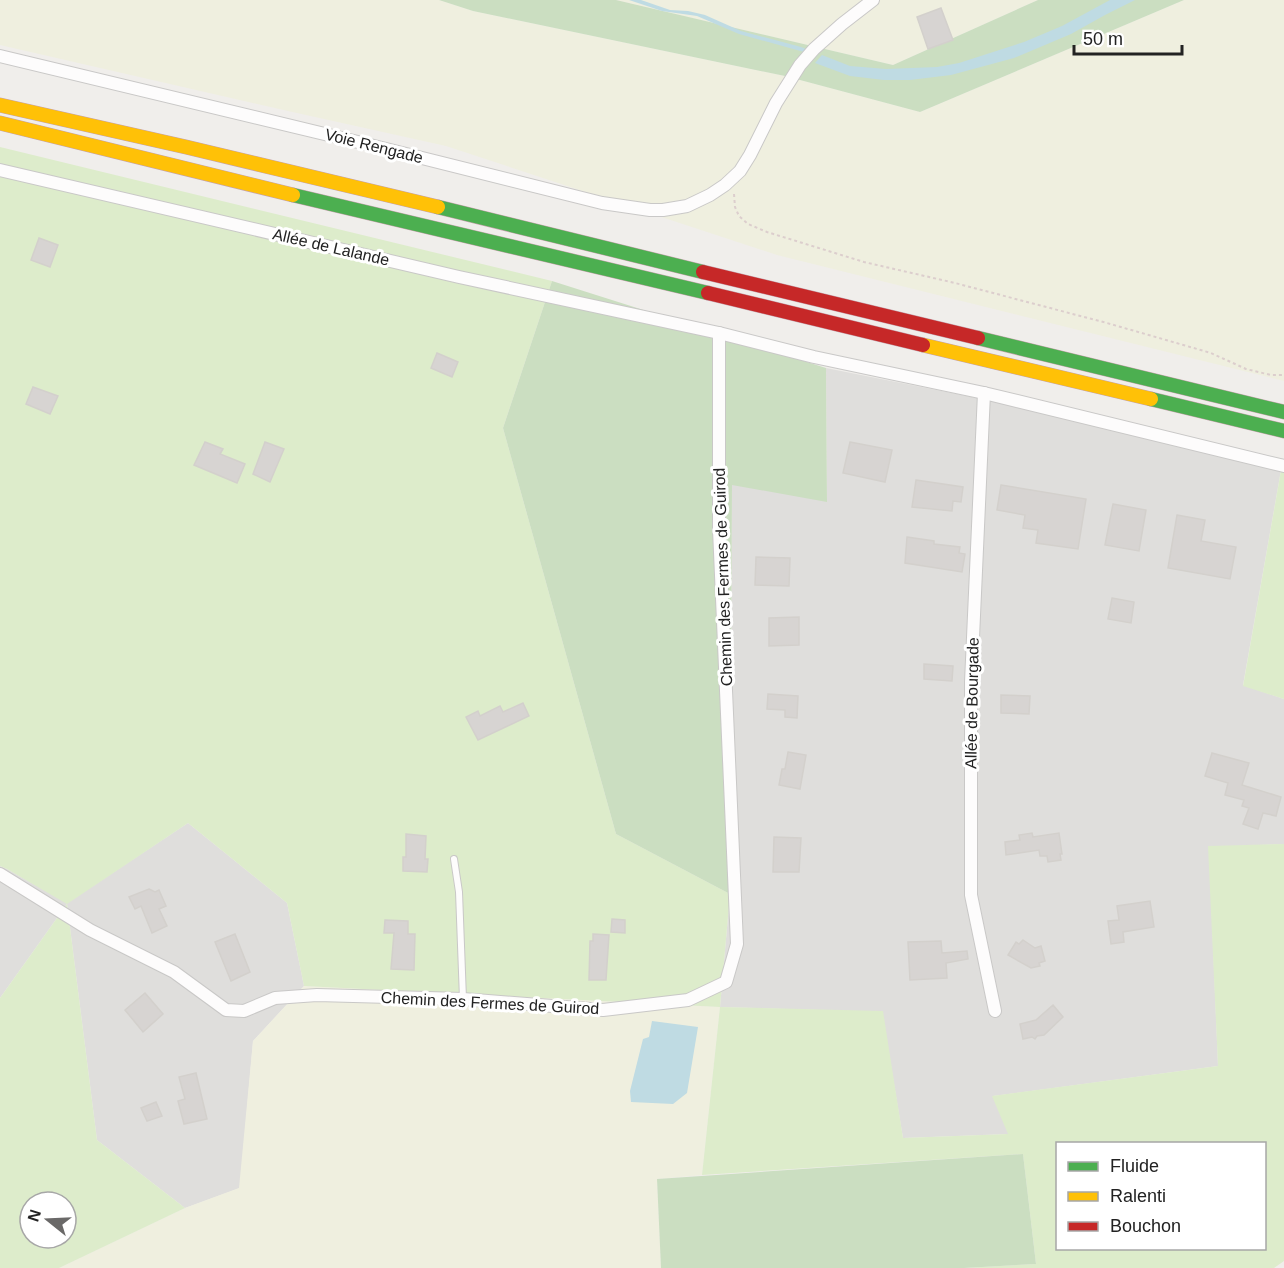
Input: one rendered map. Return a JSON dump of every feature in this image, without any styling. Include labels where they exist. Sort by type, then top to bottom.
[{"type":"highway","points":[[0,105],[303,174],[1284,411]]},
{"type":"highway","points":[[0,123],[1284,431]]},
{"type":"street","points":[[740,171],[776,103],[800,65],[842,24],[873,0]]},
{"type":"street","name":"Voie Rengade","points":[[0,56],[602,203],[627,207],[663,210],[687,206],[710,195],[740,171]]},
{"type":"street","name":"Allée de Lalande","points":[[0,170],[459,277],[984,393],[1284,466]]},
{"type":"street","name":"Chemin des Fermes de Guirod","points":[[0,874],[90,930],[174,972],[226,1010],[244,1011],[275,998],[317,995],[463,999],[603,1010],[688,1000],[726,982],[737,944],[719,529],[719,333]]},
{"type":"street","name":"Allée de Bourgade","points":[[984,393],[971,682],[971,895],[995,1011]]},
{"type":"lane","points":[[454,860],[459,892],[463,999]]},
{"type":"path","points":[[740,171],[734,196],[739,216],[748,224],[767,232],[864,262],[955,282],[1107,323],[1211,353],[1246,369],[1271,375],[1284,375]]},
{"type":"shaded area","points":[[826,368],[1283,459],[1243,685],[1284,699],[1284,844],[1209,847],[1218,1066],[993,1096],[1009,1134],[903,1138],[882,1012],[720,1007],[730,894],[732,484],[827,501]]},
{"type":"shaded area","points":[[188,823],[287,903],[304,986],[253,1041],[240,1188],[185,1208],[97,1140],[67,904],[0,998],[0,866],[67,903]]},
{"type":"green space","points":[[0,0],[439,0],[473,11],[785,76],[920,112],[1184,0],[1284,0],[1284,381],[777,255],[446,146],[0,45]]},
{"type":"green space","points":[[439,0],[616,0],[893,65],[1038,0],[1184,0],[920,112],[785,76],[473,11]]},
{"type":"green space","points":[[616,0],[1038,0],[893,65]]},
{"type":"green space","points":[[0,147],[552,281],[503,428],[616,834],[730,894],[720,1007],[304,986],[287,903],[188,823],[67,904],[0,866]]},
{"type":"green space","points":[[552,281],[826,368],[827,502],[732,485],[730,894],[616,834],[503,428]]},
{"type":"green space","points":[[1284,460],[1284,699],[1243,686]]},
{"type":"green space","points":[[1284,844],[1284,1261],[1274,1268],[964,1268],[1036,1264],[1023,1154],[702,1175],[720,1007],[883,1011],[903,1138],[1008,1134],[992,1096],[1218,1066],[1208,846]]},
{"type":"green space","points":[[67,904],[97,1140],[185,1208],[59,1268],[0,1268],[0,998]]},
{"type":"green space","points":[[304,986],[720,1007],[702,1175],[657,1179],[661,1268],[59,1268],[185,1208],[239,1188],[253,1041]]},
{"type":"green space","points":[[1023,1154],[1036,1264],[964,1268],[661,1268],[657,1179]]},
{"type":"water","points":[[629,0],[641,0],[670,10],[705,15],[741,31],[806,49],[804,52],[739,34],[697,16],[662,11]]},
{"type":"water","points":[[1110,0],[1135,0],[1071,34],[1014,58],[951,75],[910,80],[884,80],[850,76],[815,63],[822,55],[850,66],[886,69],[937,67],[959,63],[1024,42],[1062,26]]},
{"type":"water","points":[[652,1021],[698,1027],[687,1093],[673,1104],[631,1102],[630,1091],[643,1039],[649,1037]]},
{"type":"building","points":[[941,8],[953,40],[928,49],[917,17]]},
{"type":"building","points":[[39,238],[58,245],[50,267],[31,260]]},
{"type":"building","points":[[437,353],[458,362],[452,377],[431,368]]},
{"type":"building","points":[[33,387],[58,396],[50,414],[26,404]]},
{"type":"building","points":[[205,442],[223,449],[220,454],[245,464],[237,483],[194,465]]},
{"type":"building","points":[[265,442],[284,449],[270,482],[253,474]]},
{"type":"building","points":[[850,442],[892,450],[885,482],[843,473]]},
{"type":"building","points":[[916,480],[963,487],[961,502],[953,501],[952,511],[912,507]]},
{"type":"building","points":[[1001,485],[1086,499],[1078,549],[1036,543],[1038,530],[1023,528],[1025,515],[997,510]]},
{"type":"building","points":[[1113,504],[1146,510],[1139,551],[1105,545]]},
{"type":"building","points":[[1177,515],[1205,520],[1201,541],[1236,547],[1230,579],[1168,568]]},
{"type":"building","points":[[907,537],[934,541],[934,544],[960,547],[959,553],[965,554],[962,572],[905,563]]},
{"type":"building","points":[[756,557],[790,558],[789,586],[755,585]]},
{"type":"building","points":[[1112,598],[1134,602],[1131,623],[1108,619]]},
{"type":"building","points":[[799,617],[799,645],[769,646],[769,618]]},
{"type":"building","points":[[924,664],[953,666],[952,681],[924,679]]},
{"type":"building","points":[[768,694],[798,696],[797,718],[785,717],[785,710],[767,709]]},
{"type":"building","points":[[1001,695],[1030,696],[1029,714],[1001,713]]},
{"type":"building","points":[[523,703],[529,716],[478,740],[466,717],[478,711],[480,716],[500,706],[503,712]]},
{"type":"building","points":[[788,752],[806,755],[800,789],[779,785]]},
{"type":"building","points":[[1212,753],[1249,763],[1242,785],[1281,797],[1276,816],[1263,813],[1258,829],[1243,824],[1249,808],[1242,806],[1244,800],[1225,795],[1228,783],[1205,776]]},
{"type":"building","points":[[1032,833],[1033,837],[1059,833],[1061,860],[1048,862],[1047,856],[1040,856],[1039,850],[1006,855],[1005,842],[1020,840],[1019,835]]},
{"type":"building","points":[[406,834],[426,836],[427,872],[403,871],[403,857],[406,857]]},
{"type":"building","points":[[774,837],[801,838],[799,872],[773,872]]},
{"type":"building","points":[[149,889],[155,892],[159,890],[166,906],[159,909],[167,926],[152,933],[141,906],[135,909],[129,897]]},
{"type":"building","points":[[1150,901],[1154,927],[1123,932],[1124,942],[1111,944],[1108,921],[1119,920],[1117,906]]},
{"type":"building","points":[[612,919],[625,920],[625,933],[611,932]]},
{"type":"building","points":[[385,920],[408,921],[408,934],[415,934],[414,970],[391,969],[394,933],[384,933]]},
{"type":"building","points":[[235,934],[250,972],[231,981],[215,942]]},
{"type":"building","points":[[593,934],[609,935],[606,980],[589,980],[590,941],[593,941]]},
{"type":"building","points":[[1023,940],[1035,948],[1041,946],[1045,961],[1039,963],[1040,966],[1031,968],[1008,955],[1016,942],[1019,944]]},
{"type":"building","points":[[941,941],[942,953],[967,951],[968,959],[946,963],[947,978],[910,980],[908,942]]},
{"type":"building","points":[[145,993],[163,1014],[143,1032],[125,1010]]},
{"type":"building","points":[[1053,1005],[1063,1017],[1044,1035],[1037,1036],[1035,1039],[1032,1037],[1023,1039],[1020,1024],[1036,1020]]},
{"type":"building","points":[[196,1073],[207,1119],[184,1124],[178,1101],[185,1099],[179,1077]]},
{"type":"building","points":[[156,1102],[162,1116],[147,1121],[141,1108]]},
{"type":"traffic: fast","points":[[293,195],[708,293]]},
{"type":"traffic: fast","points":[[438,207],[703,272]]},
{"type":"traffic: fast","points":[[978,338],[1284,412]]},
{"type":"traffic: fast","points":[[1151,399],[1284,431]]},
{"type":"traffic: slow","points":[[0,105],[438,207]]},
{"type":"traffic: slow","points":[[0,123],[293,195]]},
{"type":"traffic: slow","points":[[923,345],[1151,399]]},
{"type":"traffic: jam","points":[[703,272],[978,338]]},
{"type":"traffic: jam","points":[[708,293],[923,345]]}]
